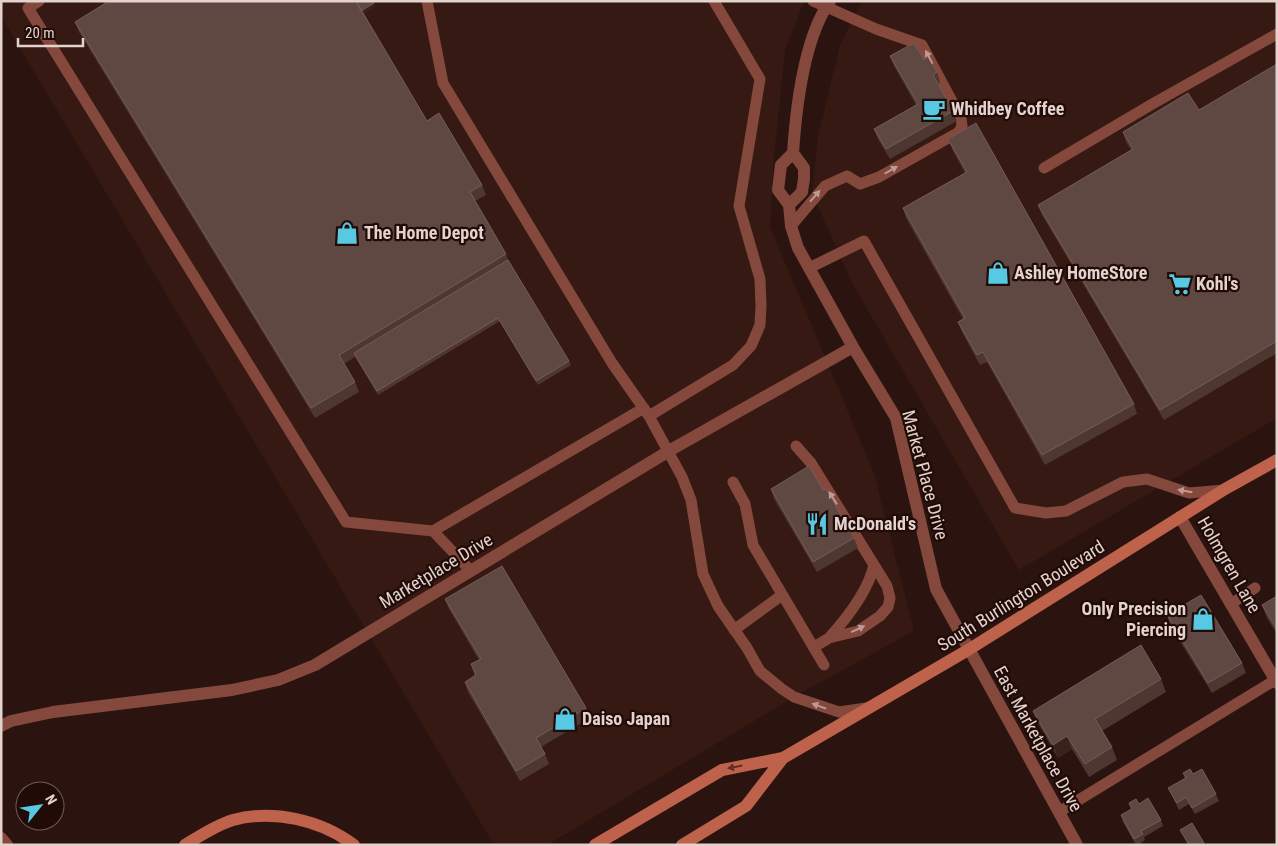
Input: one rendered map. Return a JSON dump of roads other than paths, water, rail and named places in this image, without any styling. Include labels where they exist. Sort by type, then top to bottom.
[{"type":"main road","name":"South Burlington Boulevard","points":[[595,845],[722,770],[783,758],[968,650],[1180,517],[1277,460]]},
{"type":"main road","name":"South Burlington Boulevard","points":[[685,844],[746,806],[783,758]]},
{"type":"main road","points":[[185,845],[232,820],[259,816],[293,818],[324,827],[354,845]]},
{"type":"street","points":[[789,205],[802,192],[804,168],[794,153],[796,116],[809,48],[828,4]]},
{"type":"street","name":"Market Place Drive","points":[[794,153],[782,165],[778,190],[789,205],[791,226],[798,248],[853,347],[896,418],[936,589],[968,650]]},
{"type":"street","name":"Marketplace Drive","points":[[1,726],[11,721],[53,712],[232,690],[278,680],[315,665],[669,452],[853,347]]},
{"type":"street","name":"Holmgren Lane","points":[[1180,517],[1276,681]]},
{"type":"street","name":"East Marketplace Drive","points":[[968,650],[1077,845]]},
{"type":"street","points":[[1,838],[7,845]]},
{"type":"lane","points":[[39,1],[28,8],[346,522],[433,531],[733,365],[751,346],[760,325],[762,306],[760,279],[739,206],[760,79],[714,1]]},
{"type":"lane","points":[[427,1],[443,83],[612,363],[647,412],[682,477],[691,500],[704,574],[718,606],[747,648],[760,671],[782,689],[794,697],[839,712],[866,708]]},
{"type":"lane","points":[[791,226],[825,186],[847,176],[860,184],[880,177],[959,132],[962,126],[961,118],[922,45],[876,29],[828,4],[813,1]]},
{"type":"lane","points":[[1044,168],[1154,103],[1277,34]]},
{"type":"lane","points":[[808,268],[864,241],[1015,508],[1046,513],[1066,512],[1123,482],[1147,479],[1189,493],[1226,489]]},
{"type":"lane","points":[[796,446],[811,463],[887,586],[890,598],[888,607],[880,616],[858,631],[829,638]]},
{"type":"lane","points":[[733,482],[745,504],[754,545],[824,664]]},
{"type":"lane","points":[[433,531],[471,571]]},
{"type":"lane","points":[[814,647],[829,638],[843,624],[867,586],[874,565]]},
{"type":"lane","points":[[1231,604],[1255,588]]},
{"type":"lane","points":[[734,630],[782,595]]},
{"type":"lane","points":[[1059,812],[1276,681]]},
{"type":"place","name":"Whidbey Coffee","points":[[934,109]]},
{"type":"place","name":"The Home Depot","points":[[347,233]]},
{"type":"place","name":"Ashley HomeStore","points":[[998,273]]},
{"type":"place","name":"Kohl's","points":[[1180,284]]},
{"type":"place","name":"McDonald's","points":[[817,524]]},
{"type":"place","name":"Only Precision Piercing","points":[[1203,619]]},
{"type":"place","name":"Daiso Japan","points":[[565,719]]}]
